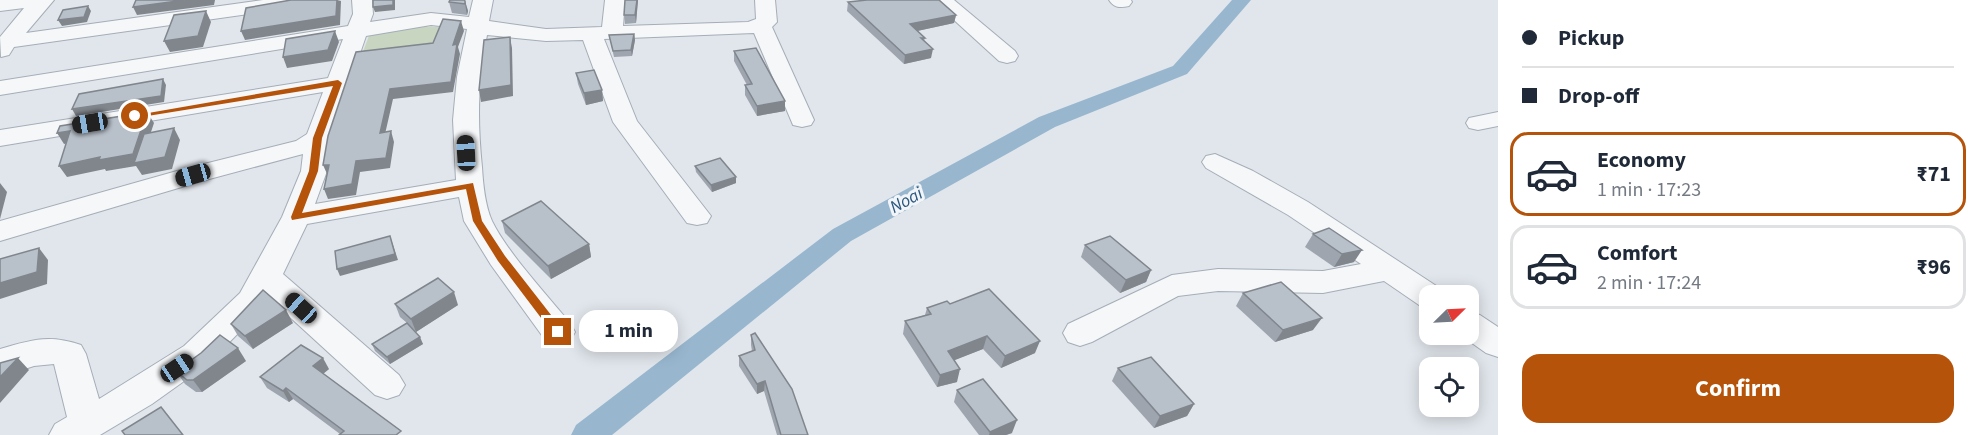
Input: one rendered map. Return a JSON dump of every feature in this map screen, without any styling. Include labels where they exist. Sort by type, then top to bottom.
[{"type":"street","points":[[3,46],[42,0]]},
{"type":"street","points":[[0,5],[42,0]]},
{"type":"street","points":[[3,46],[306,0]]},
{"type":"street","points":[[0,363],[40,352],[58,350],[69,354],[77,430],[139,394],[196,355],[251,302],[266,278],[296,217],[314,171],[318,138],[363,14],[362,0]]},
{"type":"street","points":[[615,0],[602,33],[598,58],[625,122],[697,216]]},
{"type":"street","points":[[480,12],[493,30],[546,35],[602,33],[761,26],[767,22],[765,0]]},
{"type":"street","points":[[942,0],[1007,56]]},
{"type":"street","points":[[0,88],[356,32],[386,25],[480,12]]},
{"type":"street","points":[[480,12],[468,77],[465,120],[470,186],[478,221],[502,258],[558,332]]},
{"type":"street","points":[[761,26],[802,120]]},
{"type":"street","points":[[0,138],[338,83]]},
{"type":"street","points":[[0,231],[193,175],[305,146],[318,138]]},
{"type":"street","points":[[1215,162],[1251,179],[1317,219],[1419,289]]},
{"type":"street","points":[[296,217],[470,186]]},
{"type":"street","points":[[1080,333],[1172,286],[1218,280],[1323,282],[1389,269]]},
{"type":"street","points":[[266,278],[387,385]]},
{"type":"street","points":[[1479,331],[1498,344]]},
{"type":"green space","points":[[412,26],[461,28],[455,47],[361,57],[370,33]]},
{"type":"building","points":[[136,0],[185,0],[133,7]]},
{"type":"building","points":[[291,0],[337,0],[336,16],[241,31],[246,8]]},
{"type":"building","points":[[373,0],[393,0],[393,5],[373,7]]},
{"type":"building","points":[[450,0],[464,0],[465,4],[449,2]]},
{"type":"building","points":[[625,0],[637,0],[635,15],[624,15]]},
{"type":"building","points":[[939,0],[956,15],[910,24],[933,49],[905,55],[848,2]]},
{"type":"building","points":[[88,6],[84,17],[58,20],[63,10]]},
{"type":"building","points":[[206,11],[198,36],[164,41],[174,15]]},
{"type":"building","points":[[443,19],[461,21],[453,45],[457,44],[451,82],[390,89],[380,133],[391,131],[386,158],[356,161],[352,184],[324,189],[329,165],[323,165],[328,136],[356,52],[433,43]]},
{"type":"building","points":[[335,31],[328,50],[283,57],[286,39]]},
{"type":"building","points":[[634,34],[631,50],[613,51],[609,35]]},
{"type":"building","points":[[510,37],[511,85],[479,90],[484,40]]},
{"type":"building","points":[[756,48],[785,101],[757,106],[745,85],[752,84],[734,51]]},
{"type":"building","points":[[594,70],[602,90],[584,93],[576,73]]},
{"type":"building","points":[[163,79],[161,96],[72,109],[79,94]]},
{"type":"building","points":[[147,112],[133,154],[99,160],[100,157],[59,166],[70,131],[57,133],[60,126]]},
{"type":"building","points":[[174,128],[165,157],[134,163],[144,134]]},
{"type":"building","points":[[720,158],[736,177],[711,185],[695,166]]},
{"type":"building","points":[[541,201],[589,244],[548,266],[502,221]]},
{"type":"building","points":[[1329,228],[1362,250],[1342,254],[1313,234]]},
{"type":"building","points":[[390,236],[395,254],[337,269],[335,251]]},
{"type":"building","points":[[1110,236],[1151,270],[1126,280],[1085,245]]},
{"type":"building","points":[[39,248],[37,272],[0,283],[0,259]]},
{"type":"building","points":[[438,278],[454,292],[411,319],[395,304]]},
{"type":"building","points":[[1281,282],[1322,318],[1283,330],[1243,293]]},
{"type":"building","points":[[989,289],[1040,341],[1005,356],[987,336],[948,351],[960,369],[940,375],[905,321],[931,314],[927,308],[947,301],[950,304]]},
{"type":"building","points":[[263,290],[286,310],[245,336],[231,324]]},
{"type":"building","points":[[407,323],[420,337],[387,357],[372,344]]},
{"type":"building","points":[[755,333],[792,389],[808,435],[781,435],[765,381],[757,384],[739,356],[755,350],[751,335]]},
{"type":"building","points":[[220,335],[238,348],[193,380],[187,380],[176,371],[201,353]]},
{"type":"building","points":[[301,345],[323,358],[313,366],[401,431],[396,435],[339,435],[344,431],[286,388],[283,391],[260,377]]},
{"type":"building","points":[[1151,357],[1194,404],[1160,416],[1118,368]]},
{"type":"building","points":[[18,358],[0,377],[0,363]]},
{"type":"building","points":[[983,379],[1017,420],[990,432],[957,390]]},
{"type":"building","points":[[161,407],[183,435],[125,435],[122,431]]},
{"type":"waterway","name":"Noai","points":[[588,435],[842,235],[1047,122],[1180,70],[1242,0]]},
{"type":"route","points":[[135,116],[338,83],[318,138],[314,171],[296,217],[470,186],[478,221],[502,258],[558,332]]}]
